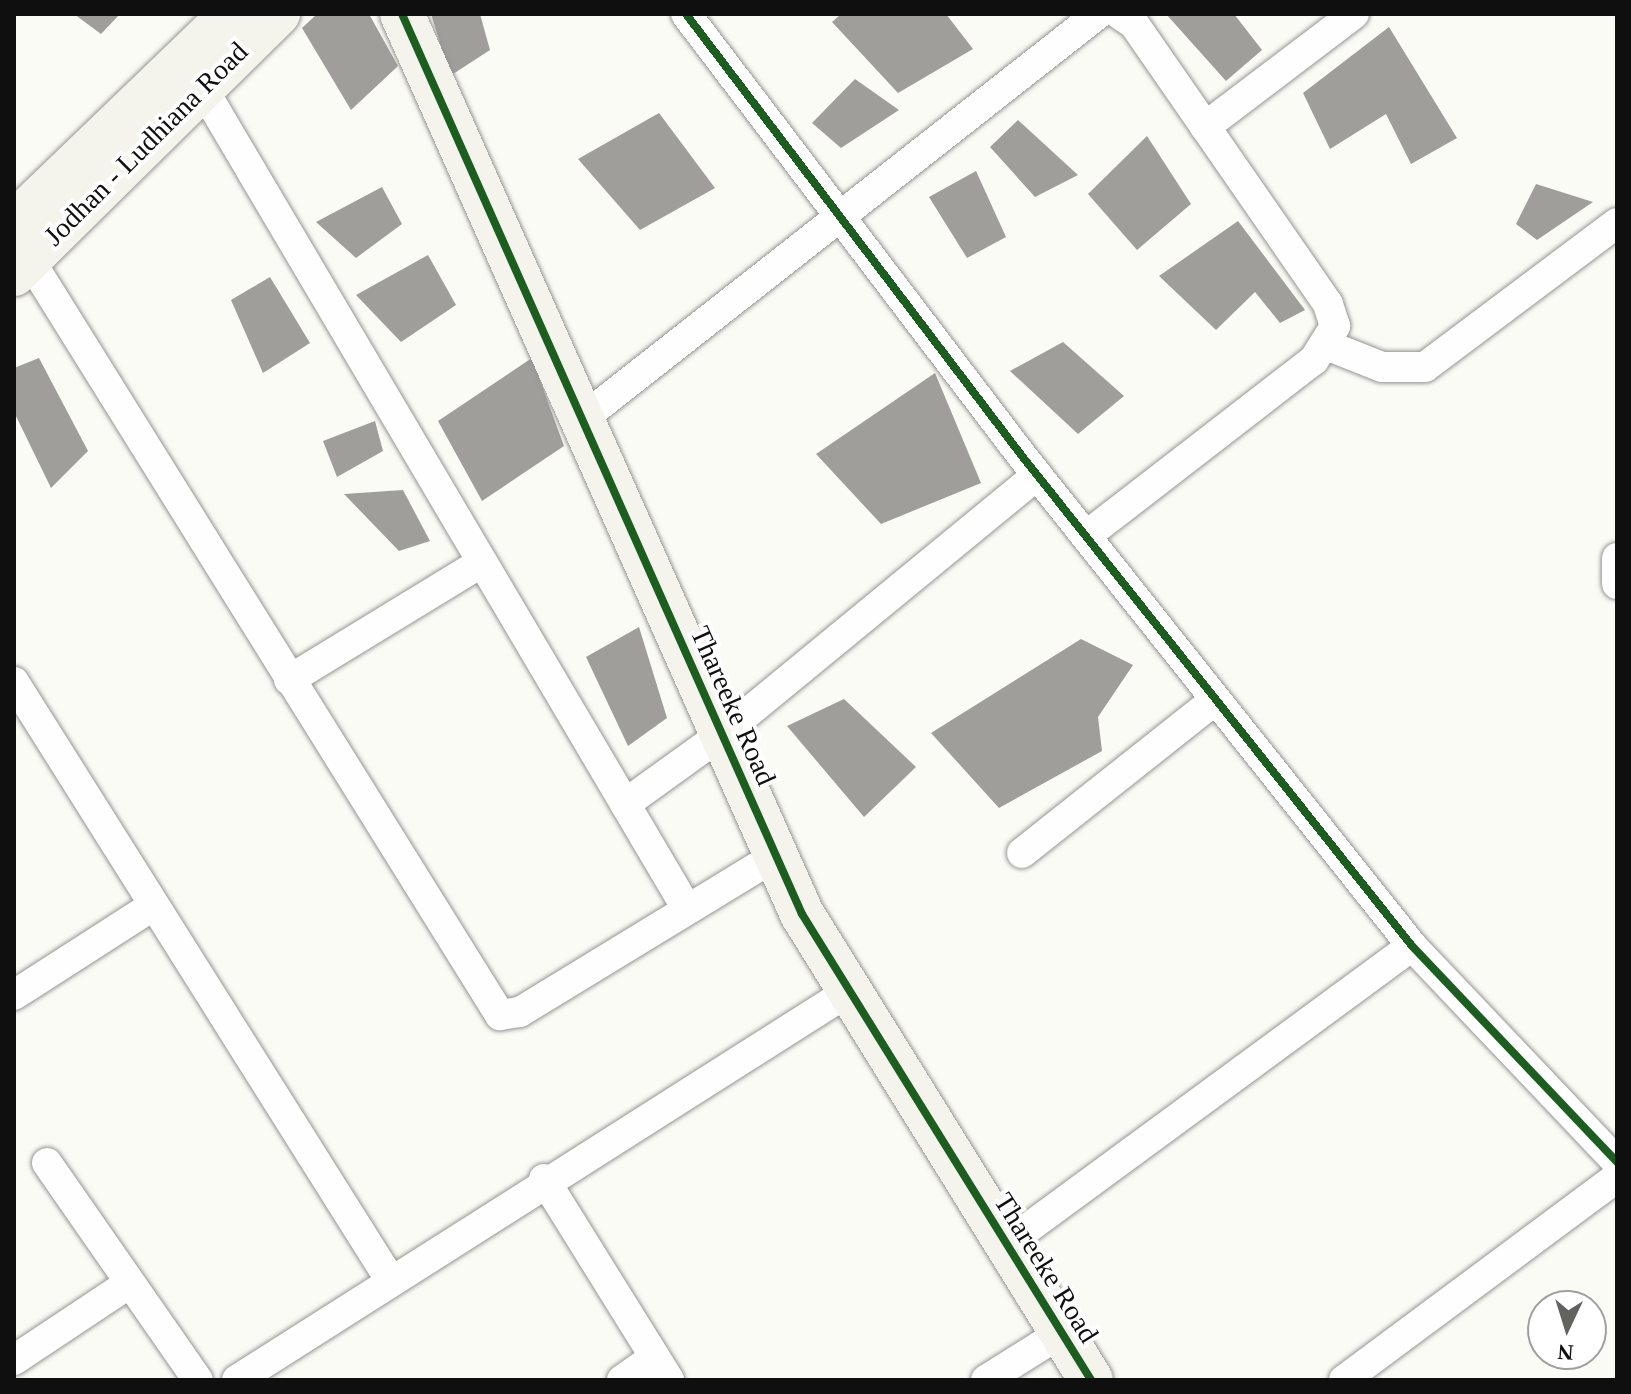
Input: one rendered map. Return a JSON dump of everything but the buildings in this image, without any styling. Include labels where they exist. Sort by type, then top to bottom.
[{"type":"street","name":"Jodhan - Ludhiana Road","points":[[19,252],[231,14]]},
{"type":"street","name":"Jodhan - Ludhiana Road","points":[[19,252],[203,89],[278,14]]},
{"type":"street","name":"Thareeke Road","points":[[402,14],[776,856],[846,993],[1091,1380]]},
{"type":"street","points":[[686,14],[1037,475],[1412,946],[1617,1162]]},
{"type":"street","points":[[582,419],[838,215],[1098,14]]},
{"type":"street","points":[[1086,536],[1329,346],[1335,326],[1328,304],[1134,24],[1119,14]]},
{"type":"street","points":[[1205,127],[1354,14]]},
{"type":"street","points":[[203,89],[686,907]]},
{"type":"street","points":[[1329,346],[1382,367],[1425,367],[1617,223]]},
{"type":"street","points":[[19,252],[500,1015],[520,1012],[686,907],[776,856]]},
{"type":"street","points":[[625,804],[722,734],[1037,475]]},
{"type":"street","points":[[1617,558],[1617,584]]},
{"type":"street","points":[[289,680],[482,562]]},
{"type":"street","points":[[14,682],[151,907],[389,1278]]},
{"type":"street","points":[[1022,853],[1214,701]]},
{"type":"street","points":[[14,995],[151,907]]},
{"type":"street","points":[[1005,1245],[1412,946]]},
{"type":"street","points":[[237,1380],[544,1179],[846,993]]},
{"type":"street","points":[[47,1163],[198,1380]]},
{"type":"street","points":[[1344,1380],[1617,1177]]},
{"type":"street","points":[[544,1179],[662,1368],[622,1380]]},
{"type":"street","points":[[14,1360],[130,1283]]},
{"type":"street","points":[[986,1380],[1061,1333]]},
{"type":"cycle path","points":[[402,14],[802,914],[1091,1380]]},
{"type":"cycle path","points":[[686,14],[1022,456],[1412,946],[1617,1162]]}]
